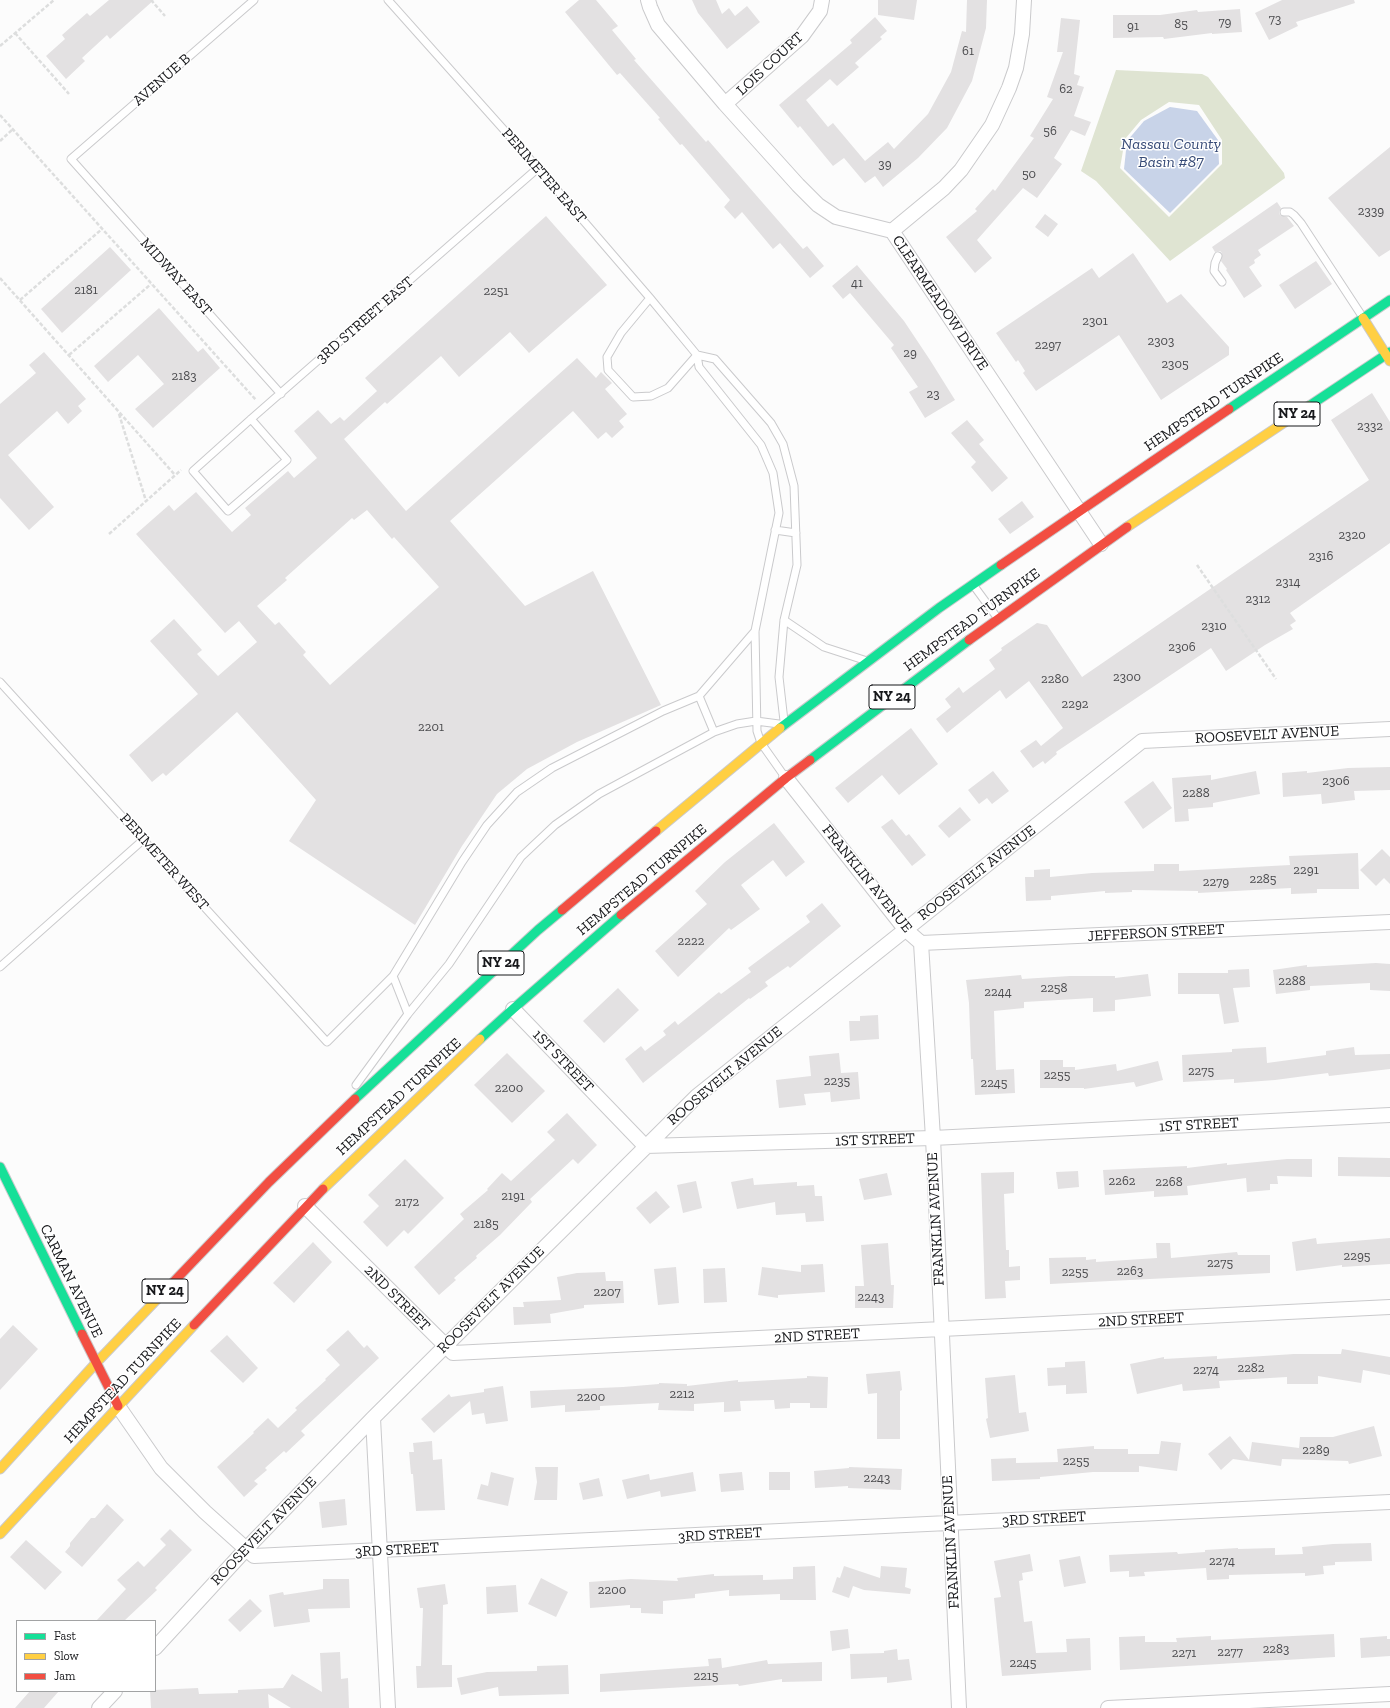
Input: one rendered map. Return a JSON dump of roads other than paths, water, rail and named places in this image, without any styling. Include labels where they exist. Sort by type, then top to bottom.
[{"type":"main road","name":"HEMPSTEAD TURNPIKE","points":[[0,1469],[96,1363],[269,1182],[329,1123],[538,930],[761,743],[868,661],[973,584],[1078,511],[1390,300]]},
{"type":"main road","points":[[1363,318],[1389,356]]},
{"type":"main road","name":"HEMPSTEAD TURNPIKE","points":[[0,1534],[305,1206],[366,1146],[513,1009],[607,927],[786,778],[998,618],[1101,544],[1389,356]]},
{"type":"main road","name":"CARMAN AVENUE","points":[[0,1167],[118,1406]]},
{"type":"street","name":"CLEARMEADOW DRIVE","points":[[648,0],[658,24],[725,104],[818,205],[836,217],[892,231],[1101,544]]},
{"type":"street","name":"LOIS COURT","points":[[725,104],[802,36],[820,11],[822,0]]},
{"type":"street","points":[[892,231],[944,188],[961,170],[992,125],[1009,88],[1016,68],[1022,34],[1024,0]]},
{"type":"street","name":"ROOSEVELT AVENUE","points":[[156,1647],[246,1549],[373,1418],[697,1096],[1142,741],[1390,729]]},
{"type":"street","name":"FRANKLIN AVENUE","points":[[786,778],[905,929],[921,943],[932,1138],[959,1708]]},
{"type":"street","name":"JEFFERSON STREET","points":[[921,943],[1390,922]]},
{"type":"street","name":"1ST STREET","points":[[513,1009],[645,1146],[932,1138],[1390,1116]]},
{"type":"street","name":"2ND STREET","points":[[305,1206],[453,1353],[1390,1307]]},
{"type":"street","name":"3RD STREET","points":[[118,1406],[162,1468],[254,1556],[1390,1502]]},
{"type":"street","points":[[373,1418],[388,1708]]},
{"type":"street","points":[[99,1708],[114,1692]]},
{"type":"street","points":[[1108,1708],[1390,1694]]},
{"type":"lane","name":"AVENUE B","points":[[71,159],[254,0]]},
{"type":"lane","name":"PERIMETER EAST","points":[[388,0],[538,168],[650,298],[697,355],[699,367],[761,445],[773,473],[779,513],[755,631],[756,721],[757,731],[761,743]]},
{"type":"lane","name":"MIDWAY EAST","points":[[71,159],[281,394]]},
{"type":"lane","name":"3RD STREET EAST","points":[[251,420],[288,460],[228,512],[193,471],[251,420],[281,394],[538,168]]},
{"type":"lane","points":[[1284,212],[1290,212],[1301,223],[1363,318]]},
{"type":"lane","points":[[1218,256],[1214,271],[1222,282]]},
{"type":"lane","points":[[329,1123],[408,1014],[449,964],[522,857],[555,825],[599,794],[714,732],[737,724],[756,721],[785,725],[779,677],[784,620],[797,565],[794,486],[783,444],[771,423],[715,359],[697,355],[668,388],[651,396],[633,397],[608,370],[607,357],[620,333],[650,298]]},
{"type":"lane","points":[[776,530],[796,533]]},
{"type":"lane","points":[[973,584],[998,618]]},
{"type":"lane","points":[[784,620],[824,647],[868,661]]},
{"type":"lane","points":[[408,1014],[393,976],[487,825],[517,792],[558,765],[663,711],[699,696],[755,631]]},
{"type":"lane","name":"PERIMETER WEST","points":[[0,682],[327,1042],[393,976]]},
{"type":"lane","points":[[699,696],[714,732]]},
{"type":"lane","points":[[761,743],[786,778]]},
{"type":"lane","points":[[0,967],[143,840]]},
{"type":"water","name":"Nassau County Basin #87","points":[[1170,107],[1197,111],[1218,140],[1219,164],[1170,213],[1124,169],[1127,141],[1144,121]]}]
